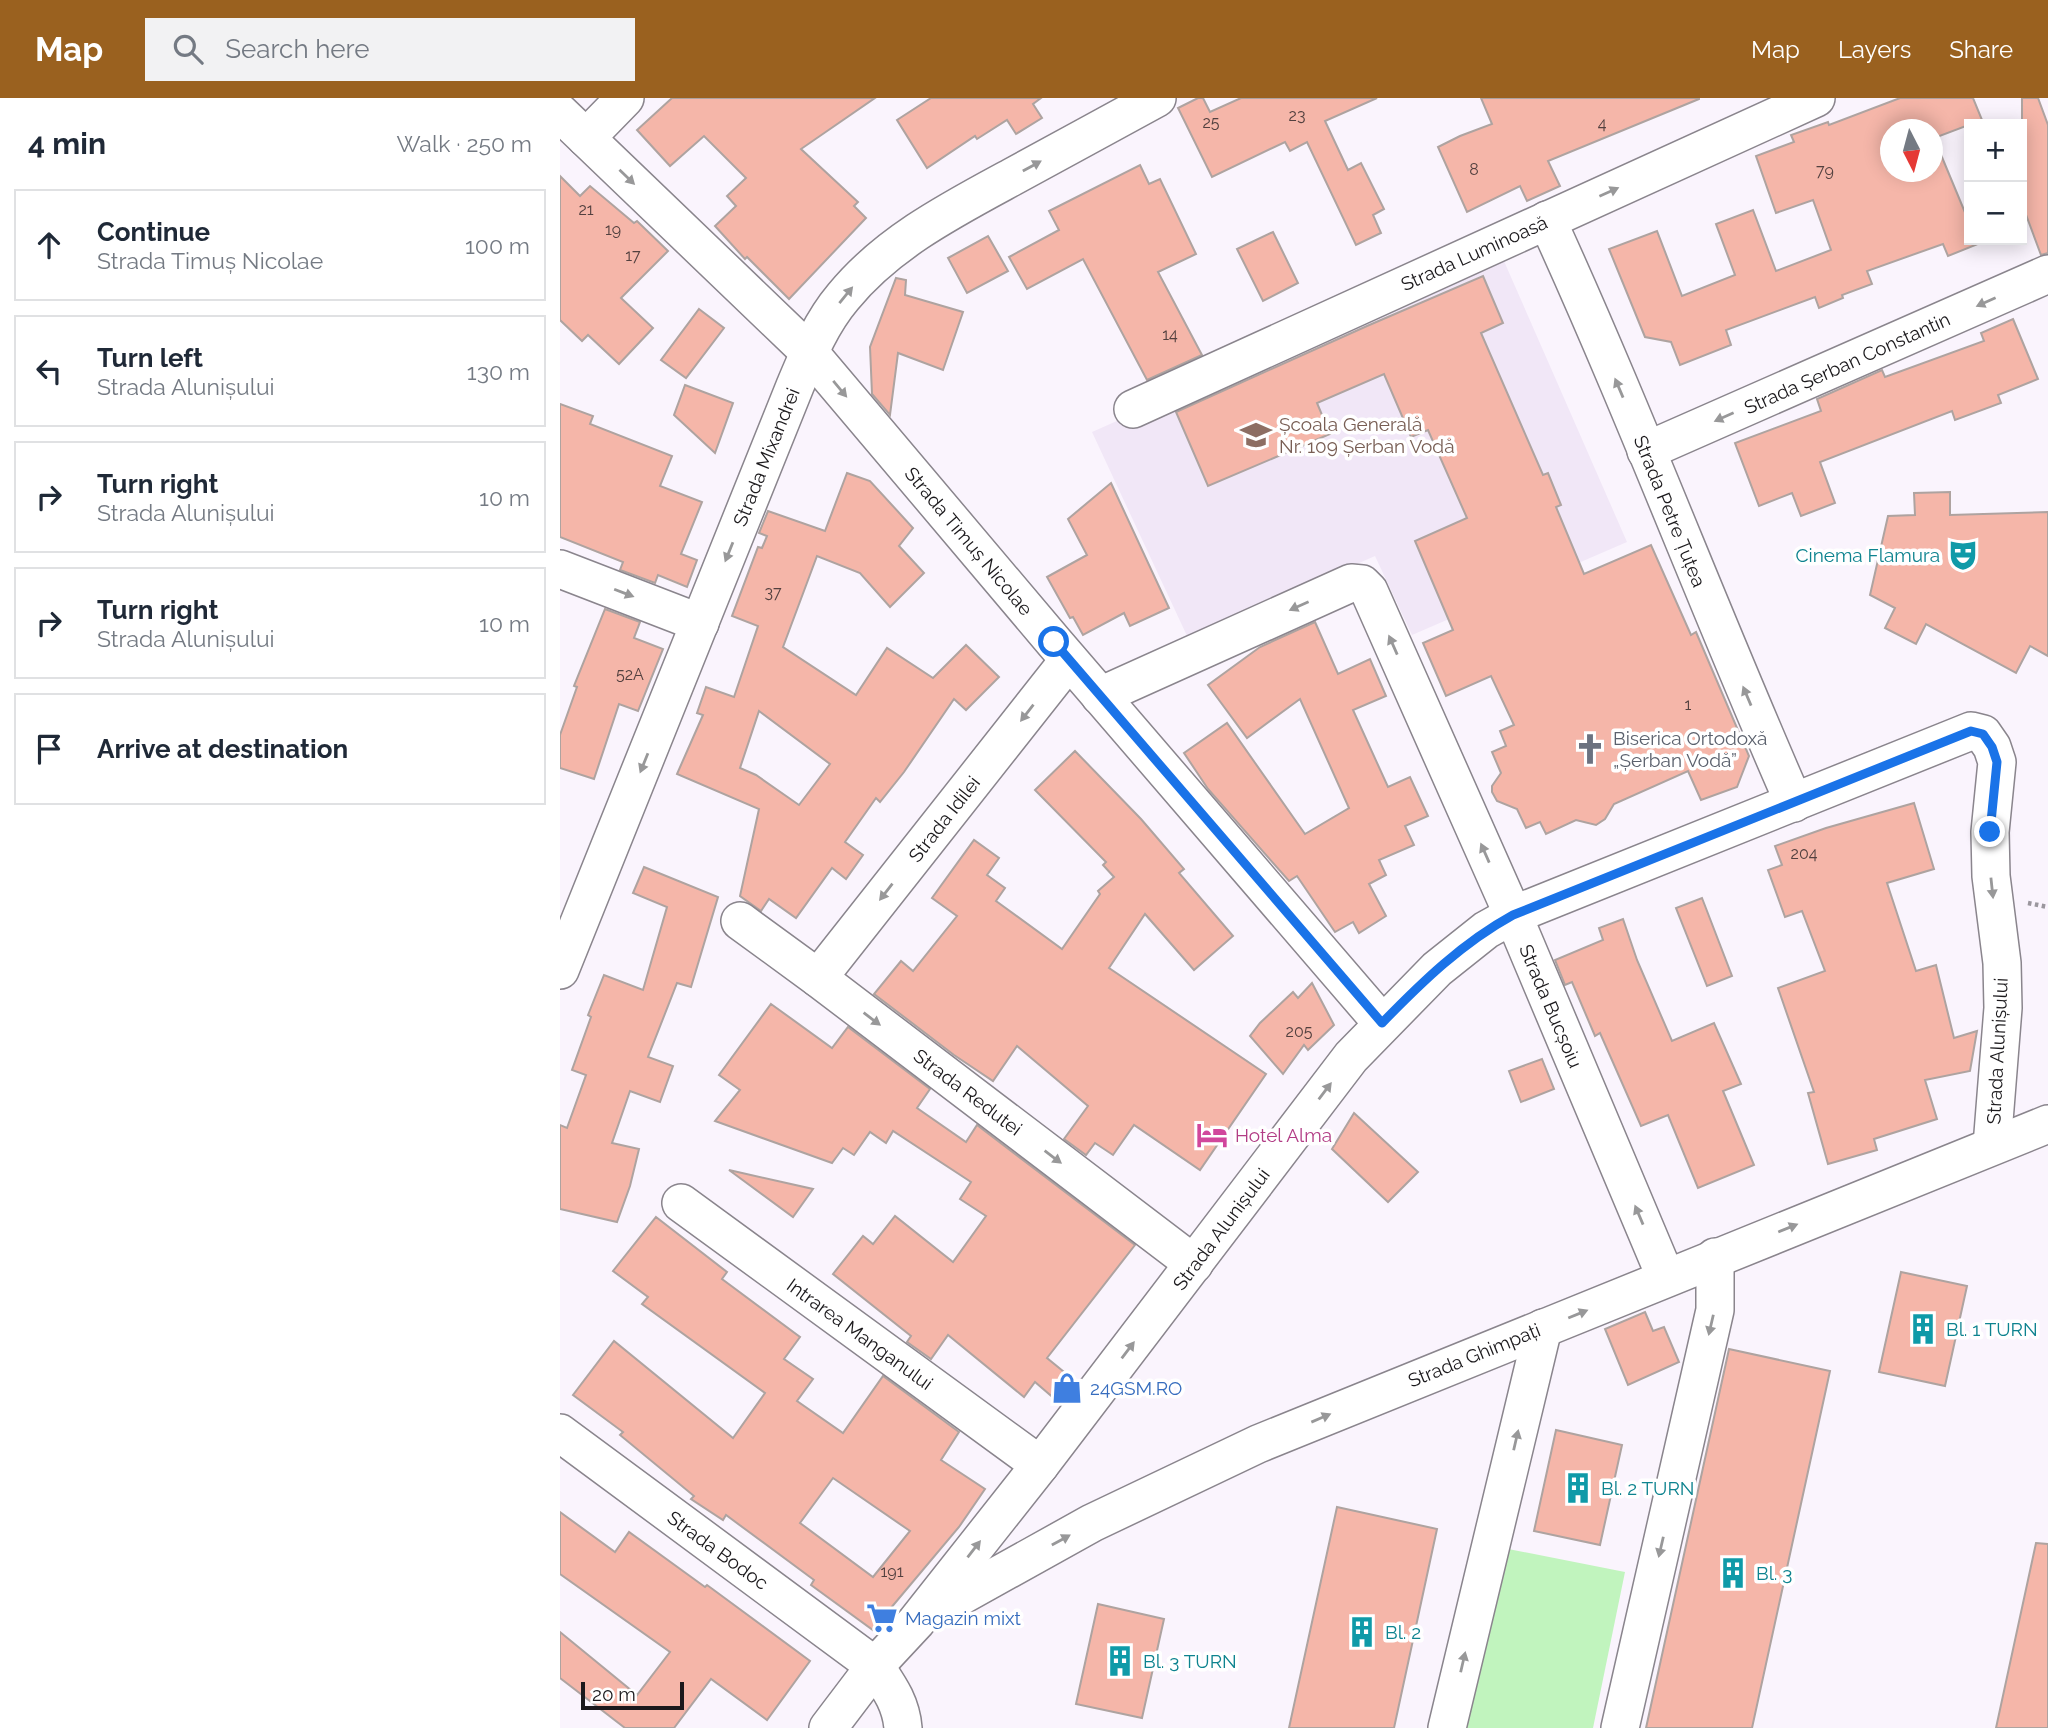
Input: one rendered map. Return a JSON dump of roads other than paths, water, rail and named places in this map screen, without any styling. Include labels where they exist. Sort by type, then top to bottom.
[{"type":"street","points":[[586,138],[625,98]]},
{"type":"street","name":"Strada Mixandrei","points":[[560,970],[809,352],[841,299],[882,258],[912,235],[961,205],[1157,98]]},
{"type":"street","name":"Strada Luminoasă","points":[[1133,409],[1816,98]]},
{"type":"street","name":"Strada Timuș Nicolae","points":[[560,113],[809,352],[1069,660],[1382,1023]]},
{"type":"street","name":"Strada Petre Țuțea","points":[[1547,220],[1646,451],[1728,653],[1794,803]]},
{"type":"street","name":"Strada Șerban Constantin","points":[[1646,451],[2048,274]]},
{"type":"street","points":[[560,569],[700,623]]},
{"type":"street","name":"Strada Bucșoiu","points":[[1100,696],[1351,583],[1362,584],[1369,591],[1513,915],[1666,1278]]},
{"type":"street","name":"Strada Idilei","points":[[818,978],[1069,660]]},
{"type":"street","name":"Strada Alunișului","points":[[828,1728],[875,1666],[916,1622],[1040,1465],[1350,1057],[1437,969],[1486,930],[1513,915],[1971,731],[1983,734],[1992,747],[1997,762],[1990,832],[1991,876],[2003,1008],[1992,1146]]},
{"type":"street","name":"Strada Redutei","points":[[740,921],[1194,1264]]},
{"type":"street","name":"Strada Ghimpați","points":[[916,1622],[1091,1523],[1258,1444],[2048,1124]]},
{"type":"street","name":"Intrarea Manganului","points":[[681,1203],[1040,1465]]},
{"type":"street","points":[[1620,1728],[1715,1310],[1715,1257]]},
{"type":"street","points":[[1447,1728],[1543,1328]]},
{"type":"street","name":"Strada Bodoc","points":[[560,1433],[875,1666]]},
{"type":"street","points":[[875,1666],[895,1695],[902,1712],[903,1728]]},
{"type":"place","name":"Școala Generală Nr. 109 Șerban Vodă","points":[[1256,435]]},
{"type":"place","name":"Cinema Flamura","points":[[1963,555]]},
{"type":"place","name":"Biserica Ortodoxă „Șerban Vodă”","points":[[1590,749]]},
{"type":"place","name":"Hotel Alma","points":[[1212,1135]]},
{"type":"place","name":"Bl. 1 TURN","points":[[1923,1329]]},
{"type":"place","name":"24GSM.RO","points":[[1067,1388]]},
{"type":"place","name":"Bl. 2 TURN","points":[[1578,1488]]},
{"type":"place","name":"Bl. 3","points":[[1733,1573]]},
{"type":"place","name":"Magazin mixt","points":[[882,1618]]},
{"type":"place","name":"Bl. 2","points":[[1362,1632]]},
{"type":"place","name":"Bl. 3 TURN","points":[[1120,1661]]}]
